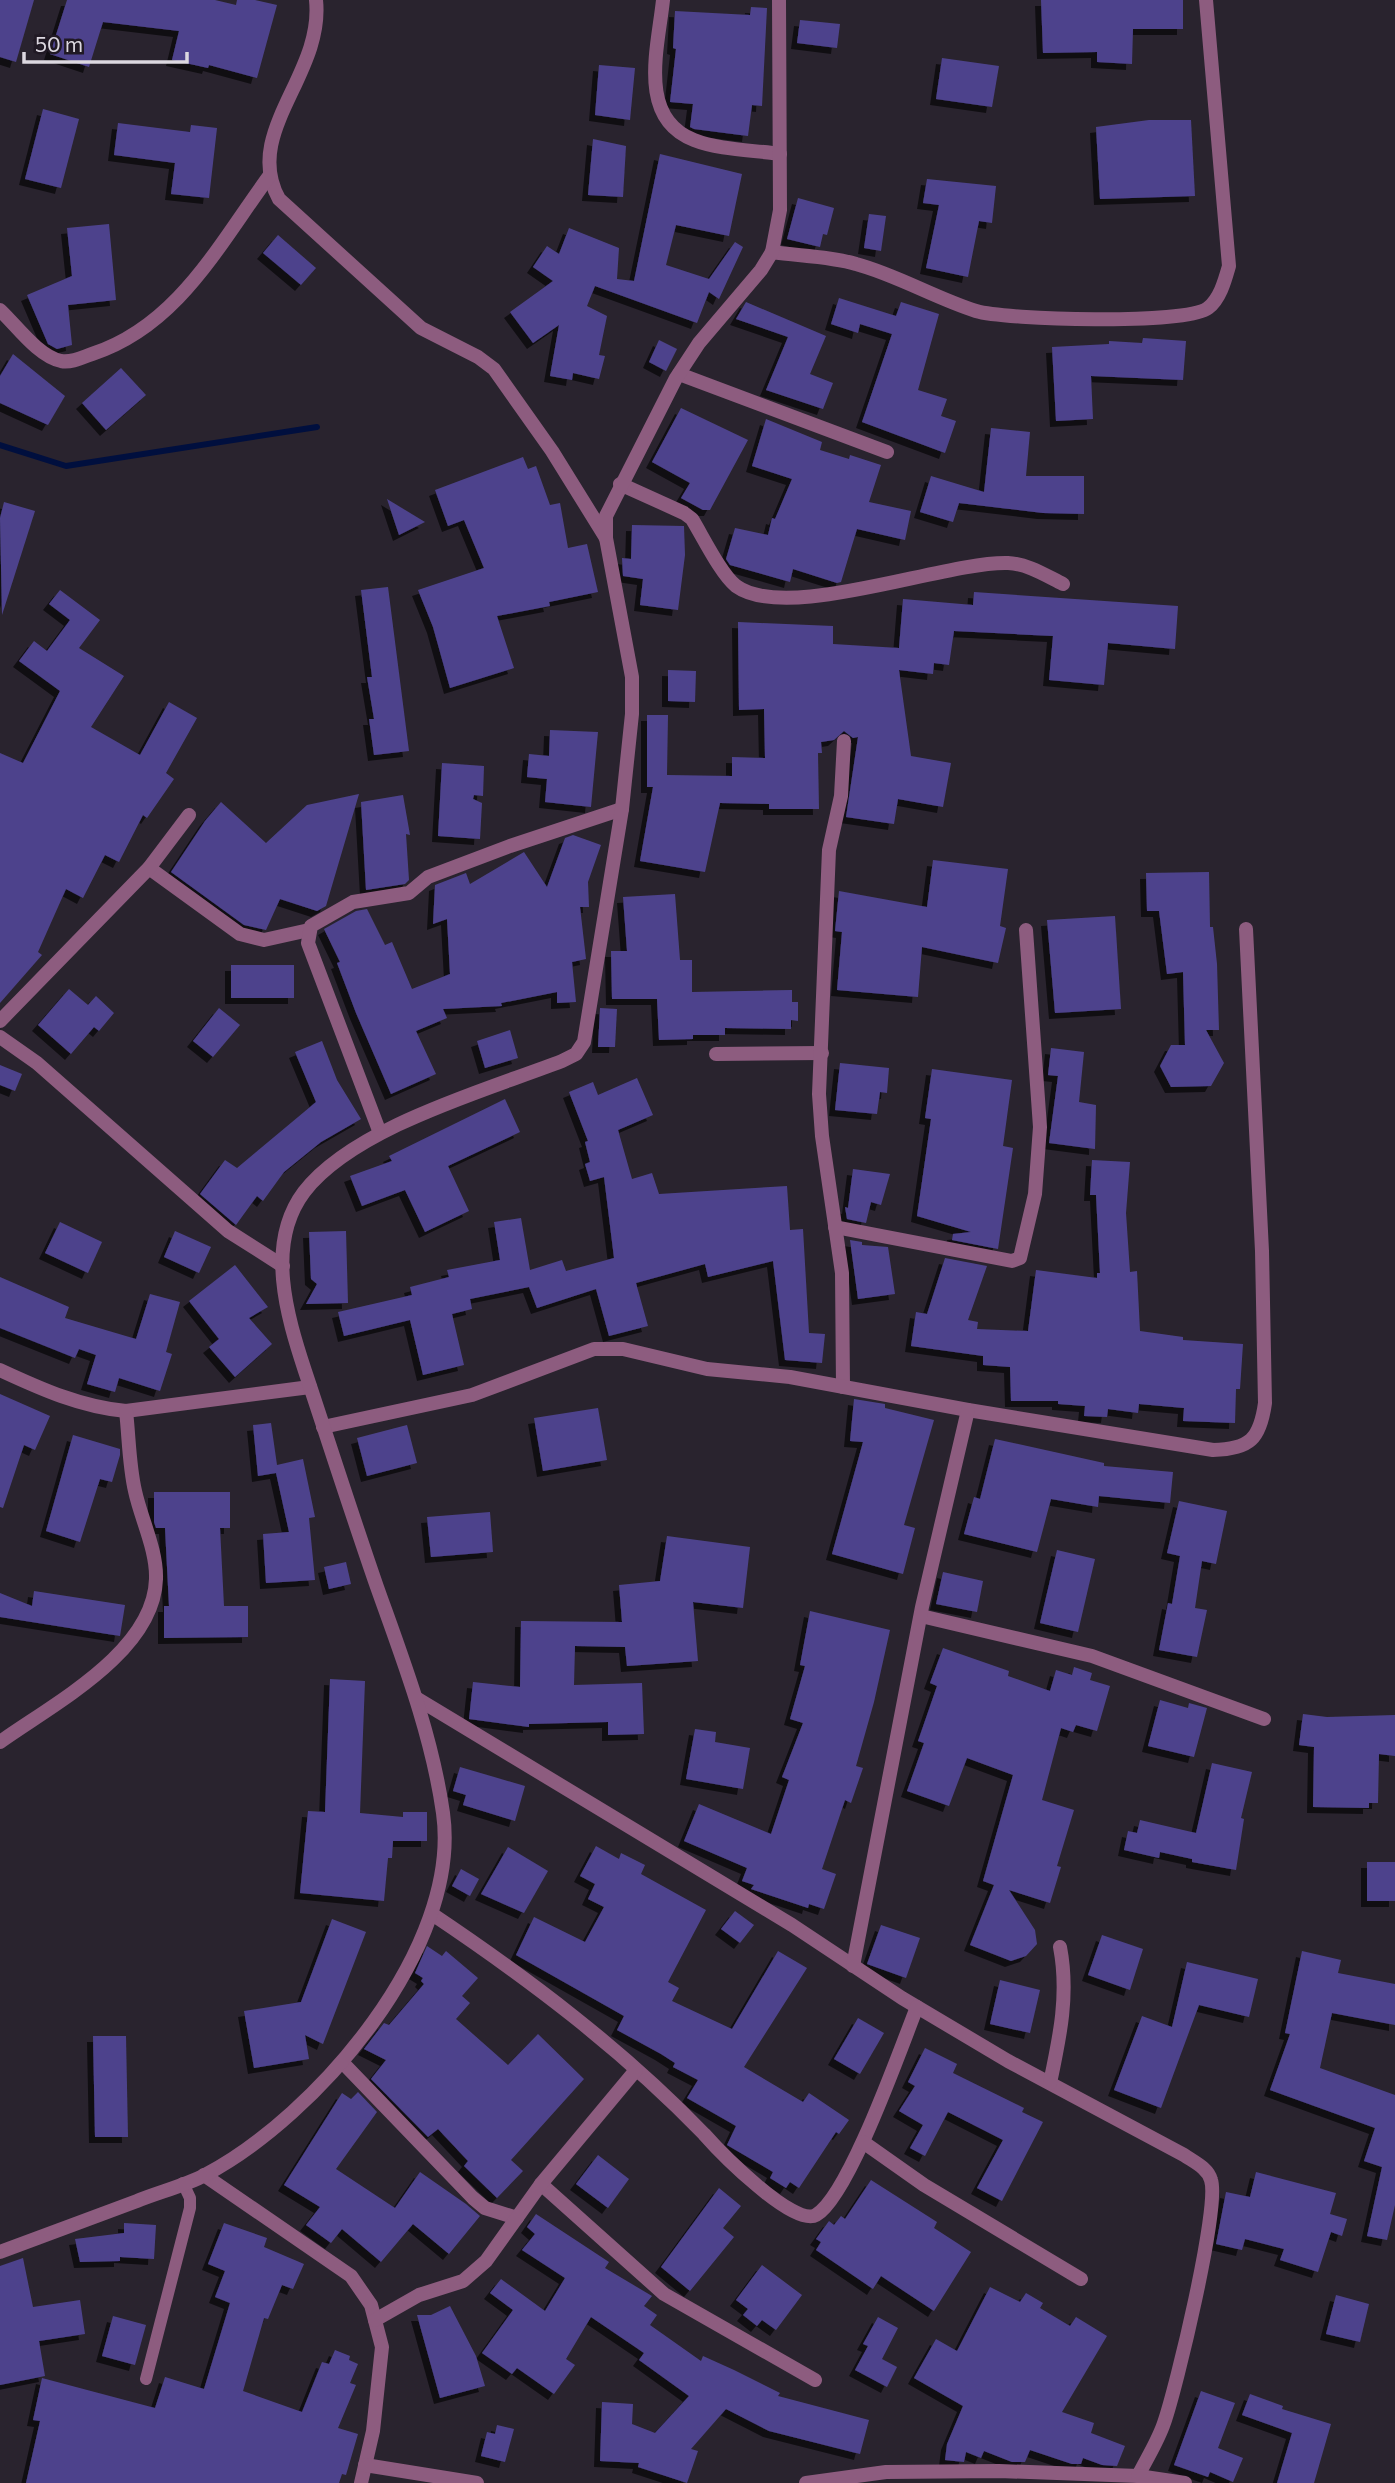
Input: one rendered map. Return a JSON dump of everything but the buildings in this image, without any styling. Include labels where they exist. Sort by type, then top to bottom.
[{"type":"street","points":[[316,0],[318,17],[314,38],[301,77],[279,118],[270,147],[270,175],[279,198],[421,328],[478,357],[494,369],[552,451],[606,538]]},
{"type":"street","points":[[663,0],[654,76],[660,112],[672,129],[696,141],[780,154]]},
{"type":"street","points":[[0,2252],[204,2175],[260,2140],[293,2113],[343,2063],[396,1984],[432,1914],[443,1860],[443,1814],[416,1698],[294,1336],[283,1266],[288,1221],[304,1192],[330,1167],[380,1133],[576,1054],[584,1042],[622,809],[632,714],[632,677],[606,538],[606,516],[679,374],[699,343],[761,270],[772,252],[780,210],[779,0]]},
{"type":"street","points":[[772,252],[856,264],[937,297],[1001,316],[1146,318],[1194,315],[1209,308],[1224,285],[1229,266],[1206,0]]},
{"type":"street","points":[[0,310],[48,356],[61,361],[70,361],[109,348],[145,330],[174,305],[270,175]]},
{"type":"street","points":[[679,374],[887,453]]},
{"type":"street","points":[[620,485],[692,519],[734,584],[749,593],[772,598],[891,584],[977,566],[1008,563],[1027,566],[1063,584]]},
{"type":"street","points":[[843,1387],[844,1311],[819,1094],[829,850],[841,796],[844,741]]},
{"type":"street","points":[[380,1133],[308,943],[311,926],[353,902],[409,893],[440,873],[622,809]]},
{"type":"street","points":[[0,1021],[149,867],[189,815]]},
{"type":"street","points":[[149,867],[240,934],[264,940],[309,930]]},
{"type":"street","points":[[323,1427],[472,1395],[594,1349],[623,1349],[707,1369],[790,1377],[968,1410],[1213,1450],[1235,1449],[1252,1440],[1262,1426],[1265,1403],[1262,1251],[1246,929]]},
{"type":"street","points":[[835,1227],[1012,1261],[1020,1258],[1035,1194],[1041,1126],[1026,930]]},
{"type":"street","points":[[0,1037],[37,1063],[228,1231],[283,1266]]},
{"type":"street","points":[[716,1054],[822,1053]]},
{"type":"street","points":[[0,1370],[46,1392],[85,1405],[126,1411],[310,1387]]},
{"type":"street","points":[[853,1966],[921,1616],[968,1410]]},
{"type":"street","points":[[0,1742],[109,1663],[142,1628],[154,1599],[156,1576],[134,1488],[126,1411]]},
{"type":"street","points":[[921,1616],[1092,1656],[1264,1719]]},
{"type":"street","points":[[416,1698],[792,1925],[917,2007],[1205,2169],[1212,2181],[1208,2230],[1174,2391],[1164,2425],[1138,2476]]},
{"type":"street","points":[[432,1914],[498,1958],[636,2070],[678,2107],[723,2154],[797,2215],[815,2216],[826,2206],[863,2142],[917,2007]]},
{"type":"street","points":[[1050,2083],[1064,2014],[1065,1973],[1060,1947]]},
{"type":"street","points":[[343,2063],[473,2198],[485,2207],[517,2218]]},
{"type":"street","points":[[375,2320],[419,2295],[448,2288],[463,2281],[486,2261],[541,2185],[636,2070]]},
{"type":"street","points":[[863,2142],[924,2185],[1081,2279]]},
{"type":"street","points":[[204,2175],[351,2276],[371,2305],[382,2347],[361,2483]]},
{"type":"street","points":[[541,2185],[664,2294],[815,2380]]},
{"type":"street","points":[[365,2465],[477,2483]]},
{"type":"street","points":[[806,2483],[886,2472],[998,2477],[1138,2476],[1185,2483]]},
{"type":"lane","points":[[146,2379],[190,2208],[190,2199],[183,2183]]},
{"type":"waterway","points":[[0,445],[66,466],[317,427]]}]
